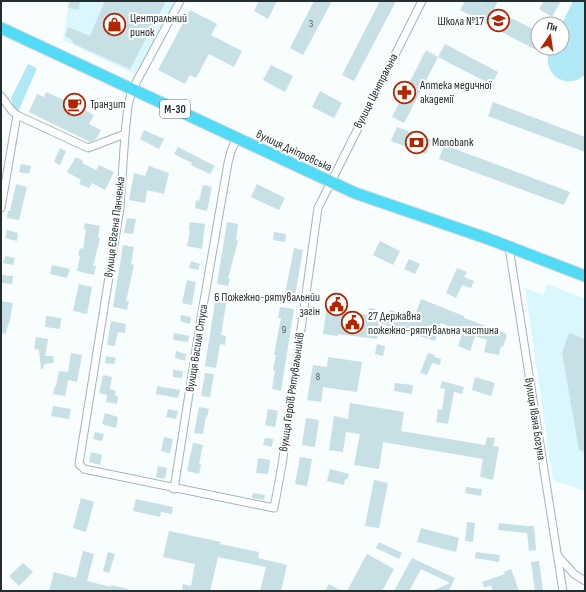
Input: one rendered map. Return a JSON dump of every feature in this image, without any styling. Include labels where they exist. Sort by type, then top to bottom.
[{"type":"highway","name":"вулиця Дніпровська","points":[[1,28],[330,182],[356,193],[509,247],[585,276]]},
{"type":"street","name":"вулиця Євгена Панченка","points":[[174,489],[84,469],[79,464],[120,208],[128,106],[132,90],[180,1]]},
{"type":"street","name":"вулиця Центральна","points":[[330,182],[422,1]]},
{"type":"street","points":[[1,96],[16,115],[88,148],[125,134]]},
{"type":"street","points":[[1,208],[16,115]]},
{"type":"street","name":"вулиця Василя Стуса","points":[[174,489],[225,178],[231,151],[237,138]]},
{"type":"street","name":"вулиця Героїв Рятувальників","points":[[174,489],[274,508],[318,208],[330,182]]},
{"type":"street","name":"вулиця Івана Богуна","points":[[509,247],[563,591]]},
{"type":"street","points":[[557,555],[574,574],[585,581]]},
{"type":"street","points":[[562,581],[574,574]]},
{"type":"shaded area","name":"Центральний ринок","points":[[80,1],[178,1],[137,75],[63,40],[68,8],[78,10]]},
{"type":"shaded area","points":[[573,1],[585,1],[585,75],[577,80],[570,81],[562,80],[556,77],[551,72],[548,65],[548,56],[570,56],[570,16],[566,16]]},
{"type":"shaded area","points":[[28,64],[37,68],[18,112],[13,107],[11,98]]},
{"type":"shaded area","points":[[547,284],[585,299],[585,491],[553,480],[525,288],[543,295]]},
{"type":"building","points":[[69,1],[80,1],[79,10],[68,8]]},
{"type":"building","name":"Центральний ринок","points":[[105,1],[166,1],[130,69],[74,44],[71,39],[65,36],[68,27],[90,36]]},
{"type":"building","points":[[259,1],[277,1],[268,19],[254,11]]},
{"type":"building","points":[[314,1],[332,1],[303,55],[290,48]]},
{"type":"building","points":[[380,1],[396,1],[354,81],[342,75]]},
{"type":"building","name":"Школа №17","points":[[465,1],[478,1],[482,3],[483,1],[498,1],[494,9],[530,28],[530,47],[460,10]]},
{"type":"building","points":[[544,1],[561,1],[553,16],[539,9]]},
{"type":"building","points":[[190,10],[217,24],[211,35],[242,51],[234,67],[209,54],[196,78],[190,75],[185,84],[158,70]]},
{"type":"building","points":[[445,44],[498,72],[492,85],[438,57]]},
{"type":"building","points":[[426,50],[438,57],[404,123],[392,117]]},
{"type":"building","points":[[271,65],[293,76],[285,92],[263,80]]},
{"type":"building","points":[[320,91],[342,103],[334,118],[312,107]]},
{"type":"building","points":[[46,92],[68,102],[69,100],[82,106],[80,108],[94,115],[89,124],[101,130],[96,139],[90,142],[29,112],[37,94],[44,97]]},
{"type":"building","points":[[493,102],[585,137],[585,152],[488,116]]},
{"type":"building","points":[[397,127],[432,140],[426,154],[391,141]]},
{"type":"building","points":[[144,130],[164,139],[159,149],[140,139]]},
{"type":"building","points":[[444,145],[570,192],[564,205],[439,159]]},
{"type":"building","points":[[178,147],[215,166],[210,174],[191,165],[192,163],[174,154]]},
{"type":"building","points":[[60,148],[66,151],[60,165],[54,162]]},
{"type":"building","points":[[76,157],[83,161],[82,163],[96,170],[99,165],[114,172],[105,190],[92,183],[89,188],[79,184],[81,180],[67,172]]},
{"type":"building","points":[[21,164],[31,166],[29,174],[19,172]]},
{"type":"building","points":[[149,166],[169,173],[164,194],[147,190],[145,203],[129,200],[134,173],[145,176]]},
{"type":"building","points":[[16,184],[27,187],[19,220],[7,218]]},
{"type":"building","points":[[257,184],[285,198],[279,210],[251,197]]},
{"type":"building","points":[[203,185],[212,187],[207,211],[195,208],[196,200],[199,201]]},
{"type":"building","points":[[127,218],[136,219],[133,234],[124,233]]},
{"type":"building","points":[[190,222],[205,224],[202,249],[187,246]]},
{"type":"building","points":[[227,222],[238,224],[236,240],[238,241],[228,279],[230,279],[228,286],[217,284]]},
{"type":"building","points":[[85,223],[100,226],[98,237],[100,238],[93,266],[96,266],[94,275],[77,271],[80,256],[78,255],[80,248],[83,249],[86,229],[84,229]]},
{"type":"building","points":[[7,230],[18,233],[17,241],[5,238]]},
{"type":"building","points":[[274,232],[286,234],[285,242],[273,240]]},
{"type":"building","points":[[380,241],[400,251],[393,265],[373,255]]},
{"type":"building","points":[[123,245],[134,247],[131,264],[134,265],[126,301],[129,301],[127,310],[113,307]]},
{"type":"building","points":[[294,248],[303,250],[295,296],[285,294]]},
{"type":"building","points":[[5,256],[15,258],[13,265],[3,263]]},
{"type":"building","points":[[409,259],[420,264],[415,274],[404,269]]},
{"type":"building","points":[[191,261],[200,264],[198,270],[189,268]]},
{"type":"building","points":[[52,265],[70,269],[67,278],[50,274]]},
{"type":"building","points":[[457,268],[467,272],[464,277],[474,281],[471,288],[462,285],[456,298],[446,293]]},
{"type":"building","points":[[2,275],[13,276],[12,284],[1,283]]},
{"type":"building","points":[[187,280],[196,282],[192,305],[182,303]]},
{"type":"building","points":[[79,284],[92,287],[87,314],[73,311]]},
{"type":"building","points":[[216,296],[227,298],[221,335],[226,336],[225,345],[220,344],[216,368],[205,366]]},
{"type":"building","points":[[328,298],[343,301],[341,312],[368,315],[369,308],[375,309],[374,316],[387,318],[390,310],[414,318],[421,299],[507,335],[503,347],[501,346],[499,355],[484,352],[487,340],[475,336],[470,351],[458,346],[463,332],[441,323],[435,341],[379,323],[377,339],[338,334],[338,336],[323,334]]},
{"type":"building","points":[[1,301],[13,303],[6,334],[1,333]]},
{"type":"building","points":[[280,307],[294,309],[281,391],[272,389],[275,371],[273,370],[276,355],[274,355],[281,318],[278,318]]},
{"type":"building","points":[[181,315],[191,317],[190,324],[180,321]]},
{"type":"building","points":[[46,316],[61,318],[60,329],[45,327]]},
{"type":"building","points":[[111,321],[126,324],[125,333],[118,332],[115,346],[107,345]]},
{"type":"building","points":[[174,333],[189,336],[188,342],[173,340]]},
{"type":"building","points":[[569,333],[585,339],[585,452],[579,450],[562,353]]},
{"type":"building","points":[[36,337],[48,339],[45,356],[53,356],[54,363],[44,364],[43,369],[41,369],[39,350],[34,349]]},
{"type":"building","points":[[377,344],[385,346],[383,356],[375,354]]},
{"type":"building","points":[[176,351],[186,354],[185,361],[175,358]]},
{"type":"building","points":[[71,353],[82,355],[77,382],[68,380],[65,396],[53,394],[59,371],[68,372]]},
{"type":"building","points":[[428,353],[441,359],[440,365],[432,363],[427,375],[420,373]]},
{"type":"building","points":[[106,356],[116,358],[114,364],[105,363]]},
{"type":"building","points":[[328,357],[362,362],[357,392],[323,387],[321,402],[307,400],[313,365],[327,367]]},
{"type":"building","points":[[173,370],[183,371],[182,378],[173,377]]},
{"type":"building","points":[[205,373],[214,374],[210,397],[201,396]]},
{"type":"building","points":[[103,375],[112,377],[110,389],[116,391],[115,396],[118,396],[117,404],[106,402],[107,395],[99,393]]},
{"type":"building","points":[[475,377],[495,383],[491,396],[472,390]]},
{"type":"building","points":[[442,381],[464,387],[462,394],[454,392],[448,424],[436,422],[438,409],[442,410],[445,389],[440,388]]},
{"type":"building","points":[[395,383],[413,385],[412,394],[394,391]]},
{"type":"building","points":[[157,386],[180,390],[178,398],[156,394]]},
{"type":"building","points":[[350,403],[404,412],[401,431],[485,445],[487,437],[495,438],[493,446],[499,447],[493,480],[480,477],[483,459],[383,442],[379,469],[354,465],[360,434],[346,432],[343,452],[329,450],[334,416],[348,419]]},
{"type":"building","points":[[53,406],[71,409],[69,419],[51,416]]},
{"type":"building","points":[[199,407],[209,409],[203,434],[194,433]]},
{"type":"building","points":[[168,409],[178,411],[176,419],[166,417]]},
{"type":"building","points":[[268,409],[278,411],[275,427],[265,425]]},
{"type":"building","points":[[105,413],[118,417],[116,428],[102,424]]},
{"type":"building","points":[[306,418],[319,420],[315,447],[302,445]]},
{"type":"building","points":[[95,432],[104,434],[102,441],[93,439]]},
{"type":"building","points":[[164,437],[173,439],[170,453],[161,451]]},
{"type":"building","points":[[265,438],[273,439],[272,447],[263,445]]},
{"type":"building","points":[[193,443],[203,445],[199,464],[201,464],[199,474],[187,471]]},
{"type":"building","points":[[91,452],[102,455],[100,465],[89,462]]},
{"type":"building","points":[[300,457],[312,459],[307,486],[295,484]]},
{"type":"building","points":[[258,458],[270,460],[268,474],[256,473]]},
{"type":"building","points":[[158,466],[167,468],[165,479],[156,477]]},
{"type":"building","points":[[330,469],[349,474],[347,480],[345,479],[344,485],[327,481]]},
{"type":"building","points":[[374,480],[388,483],[379,528],[365,526]]},
{"type":"building","points":[[466,487],[482,489],[481,496],[465,493]]},
{"type":"building","points":[[253,493],[265,495],[264,500],[252,498]]},
{"type":"building","points":[[81,498],[94,502],[86,532],[73,528]]},
{"type":"building","points":[[136,499],[173,507],[172,514],[161,512],[160,517],[133,511]]},
{"type":"building","points":[[467,522],[475,523],[473,542],[465,541]]},
{"type":"building","points":[[499,523],[534,526],[536,550],[529,551],[527,533],[498,530]]},
{"type":"building","points":[[421,528],[459,538],[456,552],[417,542]]},
{"type":"building","points":[[169,531],[259,552],[258,558],[287,565],[281,591],[260,591],[266,567],[218,557],[210,591],[182,591],[183,584],[191,586],[195,564],[163,557]]},
{"type":"building","points":[[379,542],[402,553],[399,559],[376,548]]},
{"type":"building","points":[[83,551],[94,554],[87,581],[111,587],[111,585],[128,589],[128,591],[49,591],[54,572],[76,578]]},
{"type":"building","points":[[108,552],[115,554],[109,573],[103,571]]},
{"type":"building","points":[[476,552],[500,555],[499,562],[475,558]]},
{"type":"building","points":[[367,554],[394,569],[382,591],[347,591]]},
{"type":"building","points":[[412,558],[455,578],[449,591],[432,591],[450,583],[421,569],[409,591],[394,591]]},
{"type":"building","points":[[539,561],[543,591],[535,591],[531,562]]},
{"type":"building","points":[[23,563],[33,572],[19,586],[9,576]]},
{"type":"building","points":[[511,569],[519,591],[493,591],[491,585],[484,588],[482,582],[505,574],[504,572]]},
{"type":"building","points":[[329,584],[342,591],[325,591]]},
{"type":"place","name":"Школа №17","points":[[499,21]]},
{"type":"place","name":"Центральний ринок","points":[[115,25]]},
{"type":"place","name":"Аптека медичної академії","points":[[404,92]]},
{"type":"place","name":"Транзит","points":[[75,104]]},
{"type":"place","name":"Monobank","points":[[417,142]]},
{"type":"place","name":"6 Пожежно-рятувальнйи загін","points":[[336,304]]},
{"type":"place","name":"27 Державна пожежно-рятувальна частина","points":[[353,323]]}]
